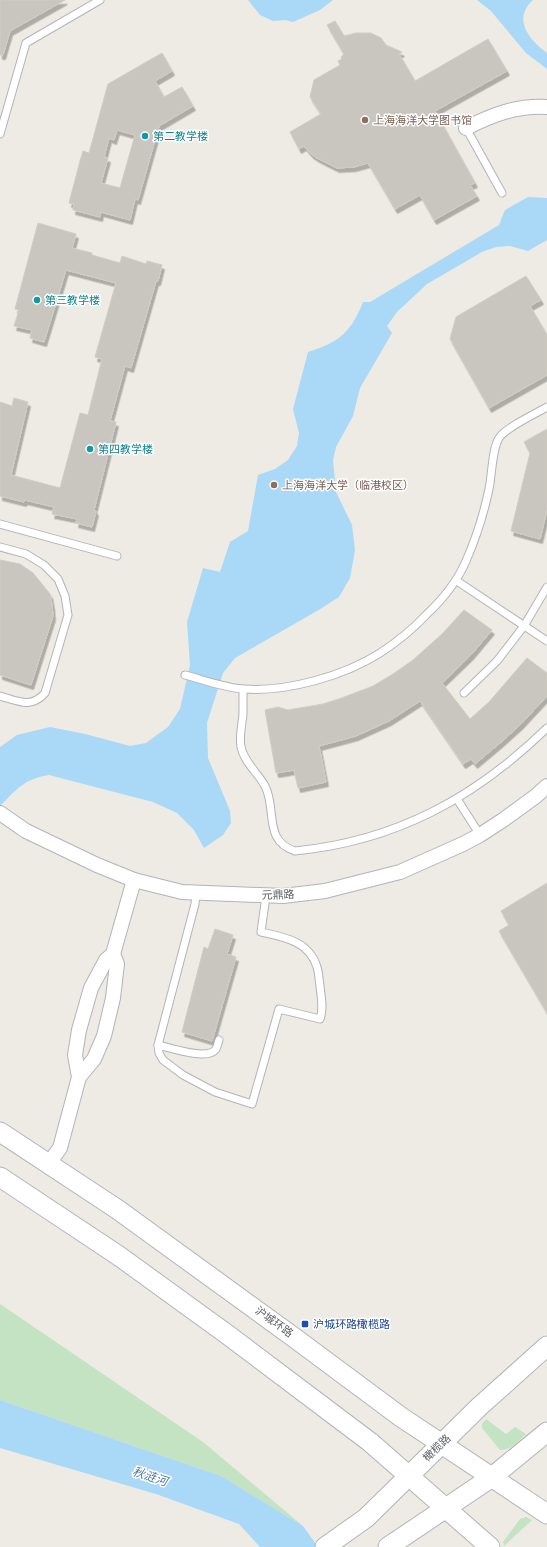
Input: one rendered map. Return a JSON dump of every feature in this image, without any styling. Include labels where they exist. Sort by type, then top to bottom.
[{"type":"main road","name":"沪城环路","points":[[0,1132],[117,1209],[292,1336],[401,1418],[547,1514]]},
{"type":"main road","points":[[0,1177],[119,1256],[370,1442],[490,1547]]},
{"type":"main road","name":"橄榄路","points":[[325,1547],[366,1518],[480,1406],[547,1346]]},
{"type":"main road","points":[[388,1547],[492,1477],[547,1432]]},
{"type":"street","points":[[466,128],[493,115],[513,109],[535,106],[547,108]]},
{"type":"street","name":"元鼎路","points":[[0,813],[26,831],[62,849],[134,880],[182,892],[283,896],[325,890],[400,872],[480,835],[536,796],[547,786]]},
{"type":"street","points":[[79,1077],[75,1055],[79,1030],[91,988],[106,960],[113,954],[134,880]]},
{"type":"street","points":[[49,1163],[60,1148],[79,1077],[94,1059],[104,1036],[114,998],[117,964],[113,954]]},
{"type":"lane","points":[[0,134],[26,43],[100,0]]},
{"type":"lane","points":[[466,128],[502,193]]},
{"type":"lane","points":[[185,675],[223,686],[243,689],[264,689],[297,684],[353,667],[380,653],[410,631],[435,607],[457,581],[482,519],[499,438],[505,432],[547,407]]},
{"type":"lane","points":[[0,524],[117,556]]},
{"type":"lane","points":[[0,547],[26,554],[44,565],[58,579],[65,596],[68,615],[45,693],[39,699],[29,703],[0,696]]},
{"type":"lane","points":[[457,581],[547,642]]},
{"type":"lane","points":[[464,693],[497,661],[524,626],[547,586]]},
{"type":"lane","points":[[243,689],[243,714],[240,737],[241,750],[249,764],[265,785],[269,796],[274,832],[280,843],[288,849],[295,851],[350,843],[381,834],[416,820],[457,799],[494,775],[523,752],[547,728]]},
{"type":"lane","points":[[457,799],[480,835]]},
{"type":"lane","points":[[196,893],[195,904],[158,1045],[159,1053],[163,1060],[182,1075],[215,1092],[252,1104],[279,1009],[320,1019],[323,1011],[317,967],[311,955],[302,945],[288,938],[261,932],[266,896]]},
{"type":"lane","points":[[158,1045],[202,1055],[212,1053],[216,1049],[219,1040]]},
{"type":"green space","points":[[0,1304],[203,1442],[303,1526],[221,1476],[0,1400]]},
{"type":"green space","points":[[486,1419],[506,1434],[515,1427],[526,1434],[511,1447],[500,1450],[482,1428],[482,1424]]},
{"type":"green space","points":[[526,1517],[532,1520],[504,1546],[503,1542],[520,1519]]},
{"type":"water","points":[[248,0],[333,0],[320,10],[293,22],[285,20],[273,21],[260,15]]},
{"type":"water","points":[[477,0],[533,0],[527,7],[523,22],[529,36],[547,53],[547,69],[526,53],[491,11]]},
{"type":"water","points":[[528,197],[547,198],[547,240],[528,251],[510,246],[496,247],[482,252],[427,284],[397,312],[387,326],[392,333],[360,388],[353,416],[336,447],[333,460],[336,492],[352,525],[355,550],[350,578],[339,597],[235,658],[223,673],[207,723],[208,758],[230,811],[231,823],[223,835],[204,848],[194,830],[177,813],[153,802],[49,775],[27,782],[16,790],[0,806],[0,747],[17,735],[50,727],[85,734],[130,746],[146,743],[168,727],[180,709],[190,665],[187,622],[203,568],[220,572],[230,542],[248,531],[258,475],[275,469],[288,460],[297,446],[299,433],[293,409],[308,352],[336,340],[343,334],[354,321],[363,302],[370,302],[499,225],[505,210]]},
{"type":"water","name":"秋涟河","points":[[0,1400],[221,1476],[303,1526],[318,1547],[260,1547],[239,1524],[156,1494],[0,1448]]},
{"type":"building","points":[[0,0],[65,0],[10,31],[3,55],[0,55]]},
{"type":"building","name":"上海海洋大学图书馆","points":[[335,21],[344,36],[356,33],[371,33],[381,38],[386,45],[402,52],[399,54],[415,81],[488,39],[507,71],[435,111],[475,183],[470,185],[477,196],[434,220],[420,195],[395,209],[368,163],[354,167],[337,168],[311,154],[304,146],[299,149],[290,132],[321,114],[310,97],[314,80],[340,65],[338,61],[342,59],[341,57],[344,54],[327,25]]},
{"type":"building","name":"第二教学楼","points":[[162,53],[172,71],[155,81],[164,97],[182,87],[193,106],[159,126],[138,200],[135,199],[130,220],[101,212],[100,217],[73,210],[74,204],[69,203],[83,151],[89,153],[108,84]],"holes":[[[117,130],[135,135],[120,188],[101,183],[108,158],[104,157],[109,138],[114,140]]]},
{"type":"building","points":[[38,223],[76,234],[72,248],[92,253],[92,255],[120,263],[122,256],[146,264],[147,261],[162,265],[131,368],[125,366],[110,421],[116,422],[94,510],[96,511],[92,527],[76,523],[77,519],[52,514],[54,507],[0,496],[0,402],[12,406],[14,398],[28,402],[11,475],[60,488],[80,413],[88,415],[102,359],[95,357],[116,283],[66,270],[44,342],[30,338],[32,330],[14,326],[19,310],[15,309]]},
{"type":"building","points":[[526,276],[541,300],[530,306],[547,335],[547,375],[489,408],[450,339],[456,317]]},
{"type":"building","points":[[547,429],[547,510],[540,539],[511,531],[530,453],[524,442]]},
{"type":"building","points":[[0,560],[20,564],[33,573],[50,594],[53,616],[31,685],[0,675]]},
{"type":"building","points":[[464,610],[492,630],[471,655],[442,683],[470,719],[489,702],[527,658],[547,673],[547,696],[520,725],[500,743],[475,764],[471,759],[463,764],[420,701],[389,721],[356,736],[319,746],[326,782],[298,788],[294,770],[276,773],[265,710],[278,707],[288,710],[323,704],[373,686],[413,660],[442,634]]},
{"type":"building","points":[[547,883],[547,1013],[499,931],[509,925],[501,911]]},
{"type":"building","points":[[215,929],[233,935],[227,954],[236,957],[212,1041],[182,1032],[204,947],[208,949]]},
{"type":"place","name":"上海海洋大学图书馆","points":[[365,120]]},
{"type":"place","name":"第二教学楼","points":[[145,136]]},
{"type":"place","name":"第三教学楼","points":[[37,300]]},
{"type":"place","name":"第四教学楼","points":[[90,449]]},
{"type":"place","name":"上海海洋大学（临港校区）","points":[[274,485]]},
{"type":"place","name":"沪城环路橄榄路","points":[[305,1324]]}]
